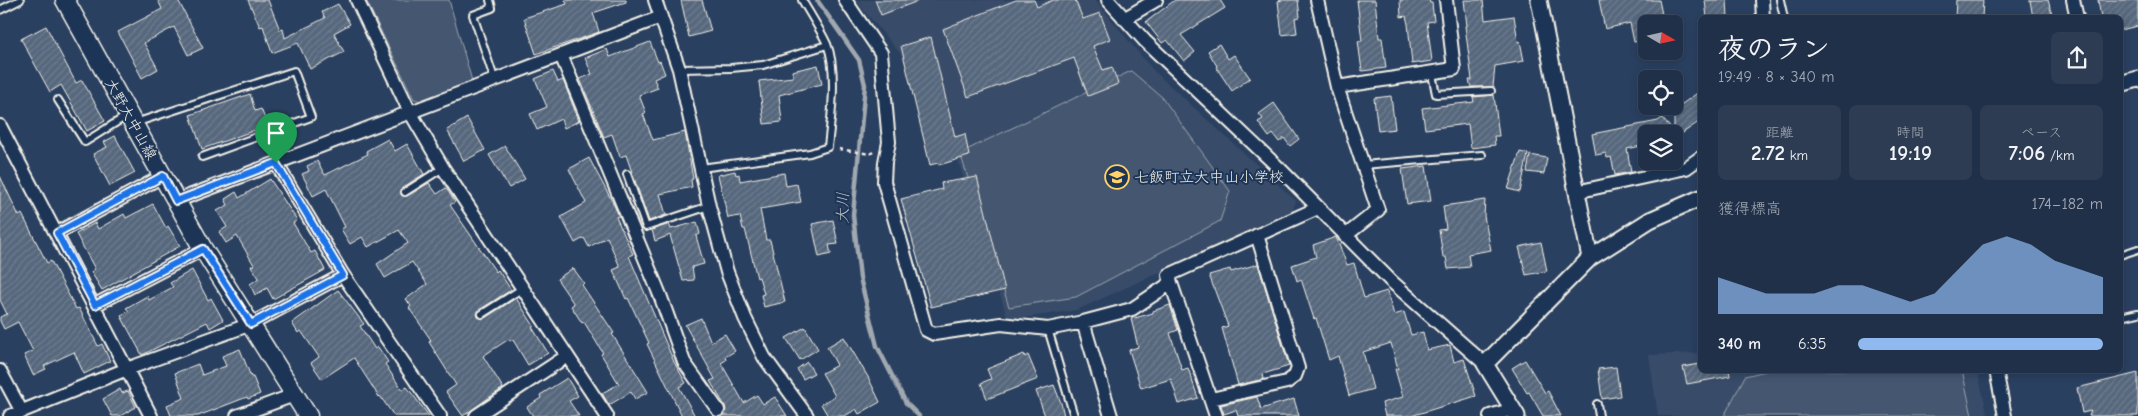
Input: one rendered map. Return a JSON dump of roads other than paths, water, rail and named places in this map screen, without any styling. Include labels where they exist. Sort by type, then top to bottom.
[{"type":"main road","name":"大野大中山線","points":[[65,0],[203,249],[308,416]]},
{"type":"street","points":[[357,0],[410,112],[443,168],[607,416]]},
{"type":"street","points":[[656,0],[679,69],[709,206],[727,272],[745,318],[764,357],[807,416]]},
{"type":"street","points":[[845,0],[880,53],[889,142],[884,182],[926,330],[934,334],[1001,324],[1048,329],[1132,309],[1171,283]]},
{"type":"street","points":[[1108,0],[1145,41],[1280,169],[1390,281],[1485,364],[1515,412],[1490,416]]},
{"type":"street","points":[[1124,18],[1156,0]]},
{"type":"street","points":[[1316,0],[1337,87],[1378,210],[1345,236]]},
{"type":"street","points":[[1337,87],[1432,74],[1454,69],[1446,0]]},
{"type":"street","points":[[1539,0],[1590,258]]},
{"type":"street","points":[[1762,0],[1763,15]]},
{"type":"street","points":[[2073,0],[2076,15]]},
{"type":"street","points":[[176,201],[661,18]]},
{"type":"street","points":[[561,55],[660,295],[684,362],[718,410]]},
{"type":"street","points":[[2123,83],[2138,79]]},
{"type":"street","points":[[0,126],[95,305],[151,416]]},
{"type":"street","points":[[1576,192],[1686,168],[1698,159]]},
{"type":"street","points":[[276,163],[343,275],[440,416]]},
{"type":"street","points":[[57,233],[163,176]]},
{"type":"street","points":[[1485,364],[1590,258],[1650,220],[1698,199]]},
{"type":"street","points":[[1216,416],[1169,275],[1318,208]]},
{"type":"street","points":[[1211,399],[1287,382],[1295,376],[1298,368],[1257,235]]},
{"type":"street","points":[[95,305],[203,249]]},
{"type":"street","points":[[0,371],[16,414],[127,369],[251,324],[343,275]]},
{"type":"street","points":[[1082,322],[1111,416]]},
{"type":"street","points":[[476,416],[567,356]]},
{"type":"street","points":[[1997,373],[2005,416]]},
{"type":"street","points":[[237,416],[294,395]]},
{"type":"lane","points":[[0,10],[20,0]]},
{"type":"lane","points":[[490,0],[492,8],[473,14],[495,81]]},
{"type":"lane","points":[[701,168],[810,153],[828,148],[833,104],[827,45],[802,0]]},
{"type":"lane","points":[[1780,0],[1783,15]]},
{"type":"lane","points":[[679,69],[763,65],[827,45]]},
{"type":"lane","points":[[58,100],[85,142],[131,119],[294,71],[312,117],[202,157]]},
{"type":"lane","points":[[1432,74],[1436,94],[1491,91]]},
{"type":"lane","points":[[1363,165],[1482,155]]},
{"type":"lane","points":[[406,192],[443,168]]},
{"type":"lane","points":[[627,174],[646,227],[709,206]]},
{"type":"lane","points":[[2123,255],[2138,249]]},
{"type":"lane","points":[[482,314],[523,288]]},
{"type":"lane","points":[[2123,316],[2138,313]]},
{"type":"lane","points":[[1048,329],[1074,416]]},
{"type":"lane","points":[[1597,404],[1599,416]]},
{"type":"waterway","name":"大川","points":[[817,0],[859,60],[865,85],[853,215],[860,278],[877,346],[906,403],[919,416]]},
{"type":"place","name":"七飯町立大中山小学校","points":[[1117,177]]}]
